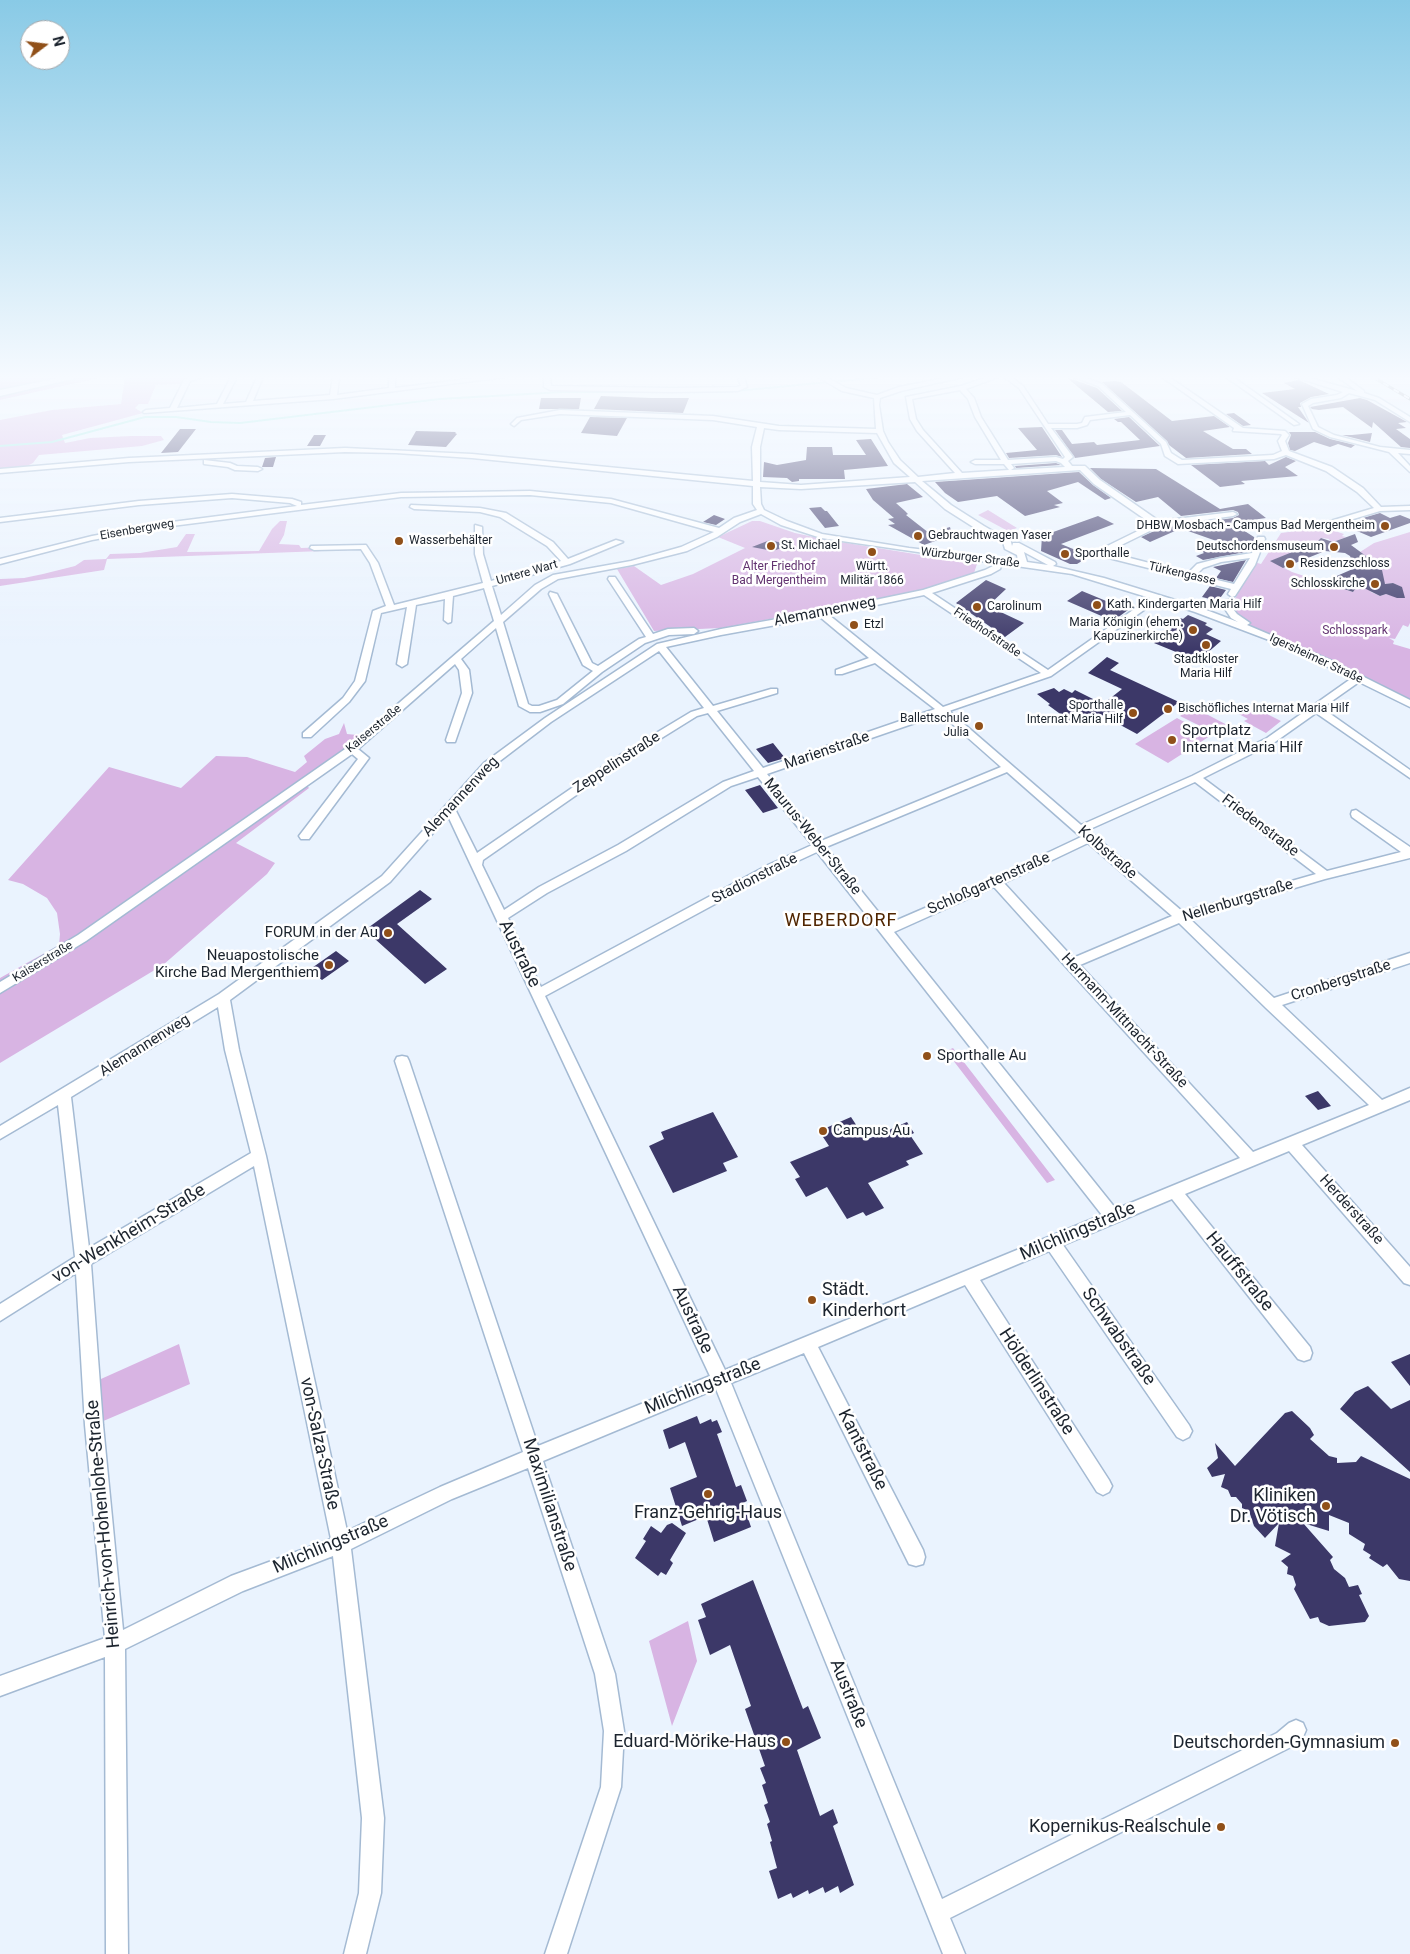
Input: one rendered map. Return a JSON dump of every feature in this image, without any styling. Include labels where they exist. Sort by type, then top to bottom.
[{"type":"street","points":[[0,471],[35,468]]},
{"type":"street","points":[[0,475],[81,468]]},
{"type":"street","points":[[237,468],[258,470]]},
{"type":"street","points":[[601,468],[756,484],[831,486],[1068,468]]},
{"type":"street","points":[[756,468],[759,507]]},
{"type":"street","points":[[883,482],[895,472],[895,468]]},
{"type":"street","points":[[905,468],[942,502],[981,528],[989,529],[1034,556],[1073,572]]},
{"type":"street","points":[[953,468],[960,475]]},
{"type":"street","points":[[1010,468],[1013,472]]},
{"type":"street","points":[[1082,468],[1097,482],[1158,524],[1233,514]]},
{"type":"street","points":[[1327,468],[1360,490],[1379,509]]},
{"type":"street","points":[[726,480],[746,493],[759,507]]},
{"type":"street","points":[[746,493],[756,484]]},
{"type":"street","points":[[759,507],[764,493],[770,489],[784,486]]},
{"type":"street","name":"Eisenbergweg","points":[[0,562],[92,538],[155,526],[401,495],[530,493],[611,501],[720,531]]},
{"type":"street","points":[[0,520],[139,503],[232,496],[292,501],[305,506]]},
{"type":"street","name":"Untere Wart","points":[[414,507],[480,510],[503,515],[550,544],[567,562]]},
{"type":"street","name":"Kaiserstraße","points":[[0,988],[82,938],[352,748],[538,587],[556,577],[632,563],[684,549],[720,531],[759,507]]},
{"type":"street","name":"Würzburger Straße","points":[[759,507],[784,523],[822,536],[909,550],[1073,572],[1220,618]]},
{"type":"street","points":[[1330,524],[1379,509],[1410,508]]},
{"type":"street","name":"Türkengasse","points":[[1158,524],[1100,553],[1235,587]]},
{"type":"street","points":[[478,527],[479,554],[524,706],[530,709],[540,709],[560,702],[599,670],[642,641],[655,642]]},
{"type":"street","points":[[1220,618],[1235,587],[1251,565],[1260,539]]},
{"type":"street","points":[[1006,540],[1008,547],[1021,554],[1023,564]]},
{"type":"street","name":"Untere Wart","points":[[391,607],[449,595],[567,562],[619,542]]},
{"type":"street","points":[[307,735],[346,700],[360,681],[375,612],[391,607],[374,563],[363,547],[314,548]]},
{"type":"street","points":[[1190,576],[1200,566],[1220,560],[1253,555]]},
{"type":"street","name":"Alemannenweg","points":[[0,1133],[224,998],[386,879],[488,765],[655,642],[822,614],[926,592],[988,572],[997,567],[998,561]]},
{"type":"street","name":"Maurus-Weber-Straße","points":[[612,579],[655,642],[1113,1217]]},
{"type":"street","name":"Friedhofstraße","points":[[926,592],[1048,674]]},
{"type":"street","points":[[553,594],[588,665],[599,670]]},
{"type":"street","points":[[448,620],[449,595]]},
{"type":"street","name":"Marienstraße","points":[[501,917],[543,890],[622,848],[727,784],[761,774],[1048,674],[1157,597]]},
{"type":"street","points":[[402,664],[412,603]]},
{"type":"street","points":[[1198,610],[1227,604]]},
{"type":"street","points":[[1227,604],[1234,616],[1242,621],[1310,651],[1329,663]]},
{"type":"street","name":"Kolbstraße","points":[[822,614],[943,711],[1181,917],[1380,1106]]},
{"type":"street","name":"Igersheimer Straße","points":[[1220,618],[1329,663],[1410,704]]},
{"type":"street","points":[[451,740],[467,694],[464,670],[455,658]]},
{"type":"street","points":[[839,672],[876,659]]},
{"type":"street","points":[[1080,829],[1196,778],[1271,740],[1359,678]]},
{"type":"street","name":"Zeppelinstraße","points":[[477,864],[478,858],[627,755],[694,714],[774,691]]},
{"type":"street","points":[[1317,709],[1410,775]]},
{"type":"street","points":[[304,836],[364,758],[352,748]]},
{"type":"street","name":"Stadionstraße","points":[[538,994],[772,868],[819,846],[1007,768]]},
{"type":"street","name":"Friedenstraße","points":[[1196,778],[1325,875]]},
{"type":"street","name":"Austraße","points":[[450,809],[721,1380],[954,1954]]},
{"type":"street","points":[[1356,814],[1410,854]]},
{"type":"street","name":"Schloßgartenstraße","points":[[886,930],[1090,838]]},
{"type":"street","name":"Nellenburgstraße","points":[[1070,964],[1181,917],[1325,875],[1410,854]]},
{"type":"street","name":"Hermann-Mittnacht-Straße","points":[[996,882],[1251,1160]]},
{"type":"street","name":"Cronbergstraße","points":[[1271,1004],[1410,958]]},
{"type":"street","name":"von-Salza-Straße","points":[[224,998],[232,1050],[259,1156],[341,1544],[373,1818],[370,1894],[354,1954]]},
{"type":"street","name":"Maximilianstraße","points":[[402,1062],[605,1674],[614,1731],[611,1787],[556,1954]]},
{"type":"street","name":"Milchlingstraße","points":[[0,1686],[115,1644],[238,1583],[341,1544],[446,1493],[1410,1094]]},
{"type":"street","name":"Heinrich-von-Hohenlohe-Straße","points":[[64,1095],[83,1260],[94,1425],[115,1644],[117,1954]]},
{"type":"street","name":"Herderstraße","points":[[1291,1143],[1410,1278]]},
{"type":"street","name":"von-Wenkheim-Straße","points":[[0,1313],[83,1260],[259,1156]]},
{"type":"street","name":"Hauffstraße","points":[[1175,1192],[1304,1353]]},
{"type":"street","name":"Schwabstraße","points":[[1052,1242],[1183,1431]]},
{"type":"street","name":"Hölderlinstraße","points":[[969,1277],[1103,1486]]},
{"type":"street","name":"Kantstraße","points":[[808,1344],[916,1557]]},
{"type":"street","points":[[937,1913],[1284,1740],[1296,1730]]},
{"type":"green space","points":[[0,468],[23,468],[21,469],[0,471]]},
{"type":"green space","points":[[988,510],[1017,528],[1008,531],[978,515]]},
{"type":"green space","points":[[280,521],[287,521],[284,535],[279,544],[299,545],[301,548],[351,546],[350,550],[107,559],[104,570],[0,586],[0,579],[24,578],[43,574],[75,566],[84,560],[106,559],[110,554],[140,553],[177,547],[186,534],[195,534],[187,552],[259,551],[272,529]]},
{"type":"green space","name":"Alter Friedhof Bad Mergentheim","points":[[752,521],[760,521],[795,533],[828,540],[977,564],[974,573],[911,593],[721,628],[654,631],[617,569],[634,566],[661,585],[693,574],[745,548],[718,537]]},
{"type":"green space","name":"Schlosspark","points":[[1310,529],[1329,529],[1344,534],[1342,536],[1346,537],[1331,543],[1329,539],[1322,538],[1316,543],[1271,561],[1292,572],[1353,592],[1357,586],[1364,583],[1371,592],[1380,596],[1386,594],[1401,598],[1401,587],[1393,583],[1386,584],[1375,578],[1382,570],[1370,568],[1370,559],[1360,552],[1374,543],[1410,532],[1410,623],[1408,627],[1403,625],[1395,639],[1389,638],[1394,641],[1393,644],[1410,649],[1410,700],[1329,663],[1310,651],[1260,631],[1242,621],[1236,614],[1233,603],[1254,562],[1261,564],[1281,533]]},
{"type":"green space","points":[[1249,705],[1281,721],[1266,733],[1244,721],[1248,719],[1237,713]]},
{"type":"green space","points":[[1193,707],[1229,726],[1216,734],[1180,716]]},
{"type":"green space","name":"Sportplatz Internat Maria Hilf","points":[[1177,718],[1210,736],[1168,763],[1135,744]]},
{"type":"green space","points":[[344,723],[347,734],[367,736],[304,782],[309,788],[236,843],[275,863],[267,874],[163,965],[0,1063],[0,978],[59,945],[60,934],[57,913],[47,898],[23,884],[8,880],[109,767],[181,788],[216,756],[247,757],[295,772],[307,762],[304,756],[325,739],[339,734]]},
{"type":"green space","points":[[953,1048],[1055,1180],[1047,1183],[946,1051]]},
{"type":"green space","points":[[179,1344],[190,1384],[94,1425],[92,1383]]},
{"type":"green space","points":[[688,1621],[697,1661],[672,1726],[649,1641]]},
{"type":"building","points":[[764,468],[864,468],[844,470],[845,479],[799,479],[799,481],[792,482],[787,478],[763,477]]},
{"type":"building","points":[[1090,468],[1156,469],[1220,509],[1248,504],[1266,518],[1232,523],[1254,537],[1255,541],[1251,551],[1203,560],[1196,556],[1204,553],[1201,550],[1208,549],[1206,547],[1225,544],[1188,531],[1184,527],[1150,542],[1141,537],[1161,528],[1233,518],[1239,515],[1238,512],[1233,510],[1181,516],[1158,497],[1136,502],[1101,479]]},
{"type":"building","points":[[1195,468],[1287,468],[1298,476],[1241,481],[1245,484],[1220,487]]},
{"type":"building","points":[[1079,472],[1111,498],[1105,500],[1078,482],[1047,491],[1063,503],[1054,505],[1060,507],[1025,516],[997,496],[958,502],[945,493],[935,482]]},
{"type":"building","points":[[907,484],[923,497],[896,503],[908,514],[906,515],[929,533],[950,527],[952,535],[924,545],[888,525],[895,524],[888,519],[894,518],[873,500],[866,489]]},
{"type":"building","points":[[821,507],[827,511],[839,526],[825,528],[809,508]]},
{"type":"building","name":"DHBW Mosbach - Campus Bad Mergentheim","points":[[1380,513],[1390,518],[1400,515],[1410,519],[1410,523],[1371,537],[1357,531],[1375,524],[1363,518]]},
{"type":"building","points":[[714,515],[725,519],[716,525],[703,522]]},
{"type":"building","points":[[1098,516],[1114,524],[1061,544],[1090,556],[1077,564],[1070,564],[1041,551],[1042,536]]},
{"type":"building","name":"Residenzschloss","points":[[1355,534],[1358,542],[1351,545],[1370,559],[1370,568],[1382,570],[1385,584],[1393,583],[1402,587],[1405,598],[1397,598],[1386,594],[1380,596],[1358,585],[1353,592],[1323,582],[1355,568],[1350,556],[1345,553],[1325,551],[1283,568],[1270,561],[1317,542],[1321,538],[1333,542]]},
{"type":"building","name":"St. Michael","points":[[770,540],[790,545],[773,551],[752,547]]},
{"type":"building","points":[[1246,560],[1233,582],[1216,578],[1221,571],[1213,567]]},
{"type":"building","name":"Carolinum","points":[[986,580],[1006,589],[988,606],[1024,623],[1005,637],[956,603]]},
{"type":"building","points":[[1210,586],[1226,590],[1218,601],[1202,597]]},
{"type":"building","name":"Kath. Kindergarten Maria Hilf","points":[[1082,591],[1128,610],[1113,621],[1067,601]]},
{"type":"building","points":[[1188,615],[1207,623],[1205,625],[1213,629],[1206,634],[1221,641],[1198,661],[1154,643],[1172,629],[1169,627],[1180,618],[1183,619]]},
{"type":"building","points":[[1107,657],[1119,663],[1110,670],[1179,702],[1137,734],[1100,714],[1074,724],[1048,705],[1050,704],[1037,694],[1054,688],[1059,692],[1064,689],[1072,693],[1075,690],[1103,704],[1122,689],[1088,673]]},
{"type":"building","points":[[773,743],[785,758],[768,763],[756,749]]},
{"type":"building","points":[[760,785],[778,808],[763,813],[745,790]]},
{"type":"building","name":"FORUM in der Au","points":[[420,890],[432,899],[397,924],[447,969],[425,984],[365,930]]},
{"type":"building","name":"Neuapostolische Kirche Bad Mergenthiem","points":[[336,951],[349,961],[322,980],[309,970]]},
{"type":"building","points":[[1318,1091],[1331,1106],[1318,1110],[1305,1096]]},
{"type":"building","points":[[713,1112],[738,1157],[723,1163],[727,1171],[673,1193],[649,1146],[664,1139],[661,1132]]},
{"type":"building","points":[[851,1117],[866,1140],[907,1122],[914,1133],[910,1135],[923,1154],[906,1161],[909,1165],[868,1183],[884,1208],[866,1216],[863,1212],[847,1219],[827,1187],[806,1197],[795,1179],[800,1177],[790,1162],[829,1146],[819,1131]]},
{"type":"building","points":[[1410,1354],[1410,1386],[1391,1362]]},
{"type":"building","points":[[1368,1386],[1391,1409],[1410,1400],[1410,1472],[1340,1409],[1355,1392]]},
{"type":"building","name":"Kliniken Dr. Vötisch","points":[[1292,1411],[1310,1428],[1314,1435],[1310,1439],[1329,1456],[1337,1458],[1337,1463],[1356,1462],[1361,1456],[1410,1479],[1410,1581],[1399,1579],[1387,1564],[1383,1567],[1369,1558],[1371,1555],[1363,1550],[1365,1544],[1349,1534],[1349,1523],[1329,1515],[1329,1531],[1303,1523],[1333,1557],[1330,1560],[1334,1569],[1345,1578],[1349,1587],[1358,1585],[1362,1594],[1359,1595],[1369,1616],[1365,1622],[1329,1626],[1320,1622],[1318,1617],[1310,1619],[1294,1589],[1296,1585],[1293,1576],[1287,1574],[1288,1567],[1281,1561],[1291,1554],[1275,1546],[1279,1523],[1265,1538],[1254,1526],[1249,1511],[1242,1508],[1242,1504],[1236,1497],[1231,1497],[1228,1490],[1221,1487],[1225,1474],[1212,1477],[1207,1468],[1218,1458],[1215,1443],[1235,1466],[1285,1413]]},
{"type":"building","name":"Franz-Gehrig-Haus","points":[[697,1416],[700,1424],[711,1419],[712,1422],[717,1420],[722,1432],[717,1434],[736,1487],[741,1485],[747,1501],[743,1503],[751,1527],[714,1542],[706,1516],[682,1526],[670,1488],[697,1477],[685,1442],[669,1449],[663,1430]]},
{"type":"building","points":[[672,1523],[686,1533],[670,1560],[673,1563],[666,1575],[661,1572],[658,1576],[635,1558],[646,1541],[643,1539],[651,1526],[661,1533],[667,1525]]},
{"type":"building","name":"Eduard-Mörike-Haus","points":[[753,1580],[803,1709],[808,1706],[821,1738],[797,1750],[820,1816],[833,1809],[838,1823],[833,1826],[854,1885],[840,1893],[838,1886],[825,1893],[823,1887],[809,1894],[808,1890],[793,1898],[791,1893],[778,1899],[769,1871],[777,1868],[767,1824],[770,1822],[764,1805],[768,1803],[762,1785],[766,1783],[760,1768],[765,1766],[745,1709],[751,1706],[730,1645],[710,1655],[698,1620],[706,1617],[701,1604]]},
{"type":"place","name":"DHBW Mosbach - Campus Bad Mergentheim","points":[[1385,526]]},
{"type":"place","name":"Gebrauchtwagen Yaser","points":[[918,536]]},
{"type":"place","name":"Wasserbehälter","points":[[399,541]]},
{"type":"place","name":"St. Michael","points":[[771,546]]},
{"type":"place","name":"Deutschordensmuseum","points":[[1334,547]]},
{"type":"place","name":"Württ. Militär 1866","points":[[872,552]]},
{"type":"place","name":"Sporthalle","points":[[1065,554]]},
{"type":"place","name":"Residenzschloss","points":[[1290,564]]},
{"type":"place","name":"Schlosskirche","points":[[1375,584]]},
{"type":"place","name":"Kath. Kindergarten Maria Hilf","points":[[1097,605]]},
{"type":"place","name":"Carolinum","points":[[977,607]]},
{"type":"place","name":"Etzl","points":[[854,625]]},
{"type":"place","name":"Maria Königin (ehem. Kapuzinerkirche)","points":[[1193,630]]},
{"type":"place","name":"Stadtkloster Maria Hilf","points":[[1206,645]]},
{"type":"place","name":"Bischöfliches Internat Maria Hilf","points":[[1168,709]]},
{"type":"place","name":"Sporthalle Internat Maria Hilf","points":[[1133,713]]},
{"type":"place","name":"Ballettschule Julia","points":[[979,726]]},
{"type":"place","name":"Sportplatz Internat Maria Hilf","points":[[1172,740]]},
{"type":"place","name":"FORUM in der Au","points":[[388,933]]},
{"type":"place","name":"Neuapostolische Kirche Bad Mergenthiem","points":[[329,965]]},
{"type":"place","name":"Sporthalle Au","points":[[927,1056]]},
{"type":"place","name":"Campus Au","points":[[823,1131]]},
{"type":"place","name":"Städt. Kinderhort","points":[[812,1300]]},
{"type":"place","name":"Franz-Gehrig-Haus","points":[[708,1494]]},
{"type":"place","name":"Kliniken Dr. Vötisch","points":[[1326,1506]]},
{"type":"place","name":"Eduard-Mörike-Haus","points":[[786,1742]]},
{"type":"place","name":"Deutschorden-Gymnasium","points":[[1395,1743]]},
{"type":"place","name":"Kopernikus-Realschule","points":[[1221,1827]]},
{"type":"district","name":"WEBERDORF","points":[[841,921]]}]
